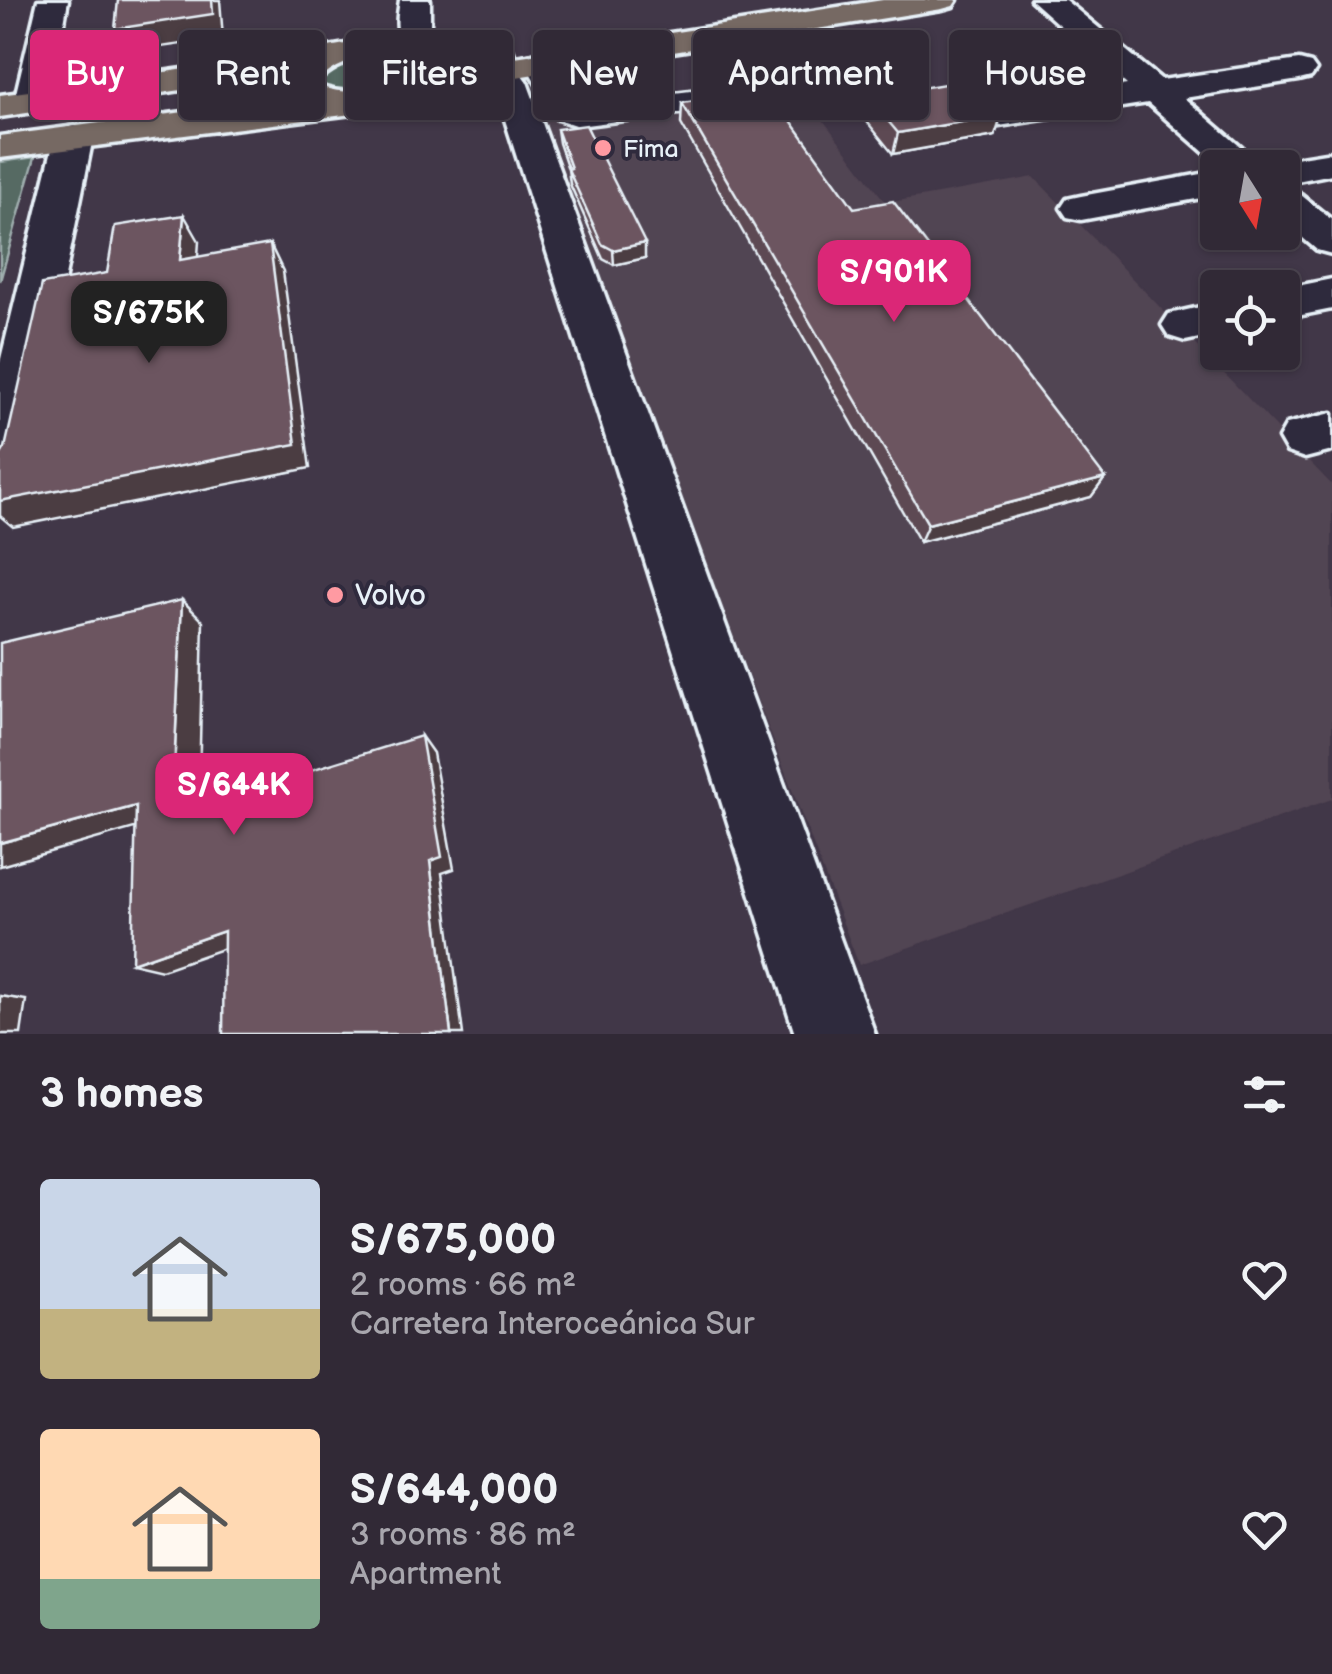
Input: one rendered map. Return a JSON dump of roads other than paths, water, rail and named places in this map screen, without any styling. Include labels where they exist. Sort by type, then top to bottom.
[{"type":"highway","points":[[513,60],[592,38],[900,0]]},
{"type":"highway","points":[[513,62],[942,0]]},
{"type":"highway","points":[[325,60],[345,57]]},
{"type":"highway","points":[[16,104],[179,81]]},
{"type":"highway","points":[[325,100],[339,102]]},
{"type":"highway","points":[[3,146],[345,101]]},
{"type":"street","points":[[16,104],[53,0]]},
{"type":"street","points":[[414,30],[415,0]]},
{"type":"street","points":[[1046,0],[1224,150]]},
{"type":"street","points":[[513,70],[578,115],[693,101]]},
{"type":"street","points":[[1121,97],[1299,70]]},
{"type":"street","points":[[513,91],[835,1034]]},
{"type":"street","points":[[0,471],[74,137]]},
{"type":"street","points":[[1300,169],[1332,163]]},
{"type":"street","points":[[1081,208],[1200,186]]},
{"type":"street","points":[[1300,213],[1332,241]]},
{"type":"street","points":[[1300,300],[1332,294]]},
{"type":"place","name":"Fima","points":[[603,148]]},
{"type":"place","name":"Volvo","points":[[335,595]]}]
